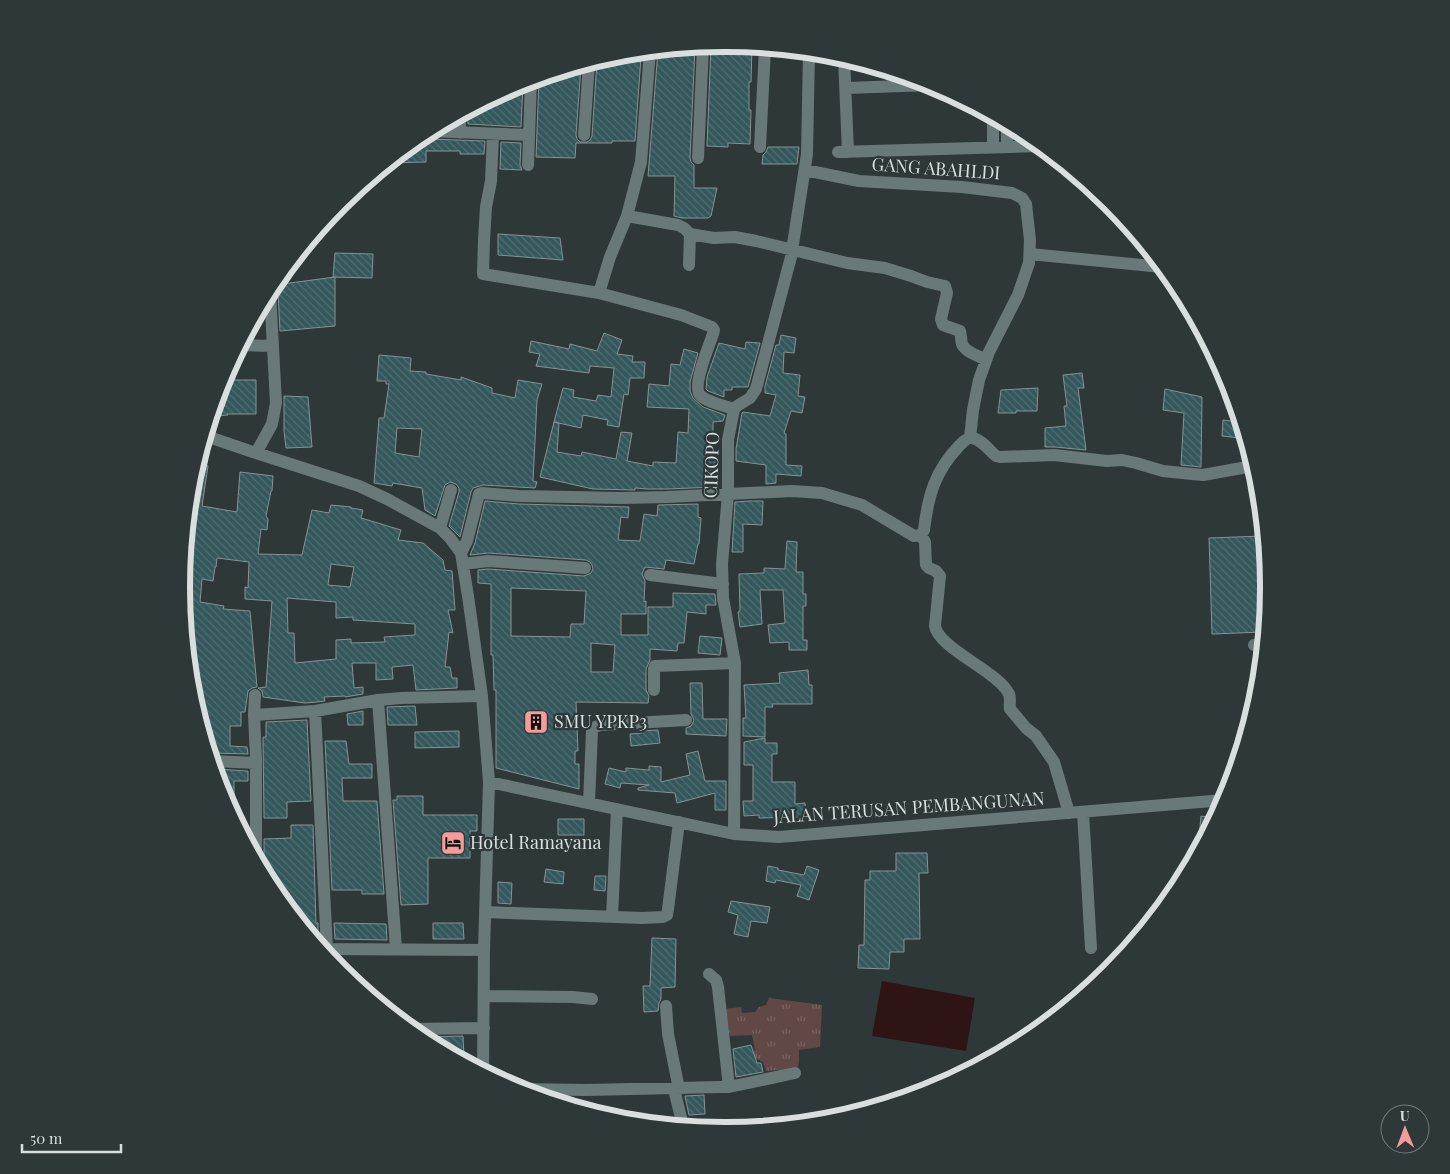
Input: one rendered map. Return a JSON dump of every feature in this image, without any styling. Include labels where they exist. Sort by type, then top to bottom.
[{"type":"street","points":[[698,158],[703,53]]},
{"type":"street","points":[[760,146],[765,54]]},
{"type":"street","points":[[598,293],[627,216],[641,162],[649,58]]},
{"type":"street","name":"CIKOPO","points":[[734,834],[735,663],[723,598],[722,564],[728,494],[728,440],[734,409],[750,398],[756,389],[792,250],[807,154],[809,59]]},
{"type":"street","points":[[845,67],[846,88],[843,152],[1026,146]]},
{"type":"street","points":[[584,135],[588,71]]},
{"type":"street","points":[[846,88],[910,86]]},
{"type":"street","points":[[528,164],[530,89]]},
{"type":"street","points":[[460,123],[460,133]]},
{"type":"street","points":[[993,125],[993,147]]},
{"type":"street","points":[[445,132],[529,135]]},
{"type":"street","points":[[1006,133],[1007,146]]},
{"type":"street","points":[[493,134],[491,181],[486,207],[484,274],[598,293],[681,315],[712,327],[714,330],[700,374],[698,389],[700,395],[708,400],[734,409]]},
{"type":"street","name":"GANG ABAHLDI","points":[[805,170],[859,181],[962,187],[1012,193],[1022,198],[1026,204],[1030,254],[1025,276],[1018,295],[986,360],[979,380],[970,438]]},
{"type":"street","points":[[627,216],[678,225],[690,234],[714,238],[735,237],[847,263],[885,268],[945,286],[947,293],[941,323],[960,331],[964,347],[986,360]]},
{"type":"street","points":[[689,265],[690,234]]},
{"type":"street","points":[[1030,254],[1152,266]]},
{"type":"street","points":[[256,453],[272,424],[276,403],[270,307]]},
{"type":"street","points":[[249,346],[273,346]]},
{"type":"street","points":[[212,438],[359,486],[387,499],[440,528],[450,538],[462,559],[482,696],[489,782],[484,950],[483,1063]]},
{"type":"street","points":[[921,535],[924,530],[928,502],[934,481],[953,453],[966,439],[970,438],[975,439],[996,456],[1000,457],[1054,455],[1107,461],[1122,460],[1136,462],[1163,471],[1192,474],[1245,467]]},
{"type":"street","points":[[440,528],[451,490]]},
{"type":"street","points":[[462,559],[479,494],[482,493],[519,496],[621,498],[792,491],[822,493],[862,505],[914,536],[921,535]]},
{"type":"street","points":[[921,535],[926,542],[926,565],[940,576],[937,633],[1002,685],[1008,692],[1010,709],[1026,728],[1036,736],[1054,762],[1069,813]]},
{"type":"street","points":[[462,559],[585,568]]},
{"type":"street","points":[[650,575],[723,584]]},
{"type":"street","points":[[654,690],[655,666],[735,663]]},
{"type":"street","points":[[255,695],[256,842]]},
{"type":"street","points":[[254,715],[315,711],[378,700],[482,696]]},
{"type":"street","points":[[378,700],[396,949]]},
{"type":"street","points":[[315,711],[325,941]]},
{"type":"street","points":[[589,804],[593,728],[600,725],[686,720]]},
{"type":"street","points":[[220,761],[256,763]]},
{"type":"street","name":"JALAN TERUSAN PEMBANGUNAN","points":[[489,782],[734,834],[779,837],[1215,801]]},
{"type":"street","points":[[612,917],[617,809]]},
{"type":"street","points":[[1083,812],[1091,948]]},
{"type":"street","points":[[485,912],[663,917],[667,915],[679,822]]},
{"type":"street","points":[[332,949],[484,950]]},
{"type":"street","points":[[709,974],[716,980],[718,987],[730,1087]]},
{"type":"street","points":[[484,996],[592,999]]},
{"type":"street","points":[[666,1006],[668,1034],[682,1119]]},
{"type":"street","points":[[425,1029],[484,1028]]},
{"type":"street","points":[[543,1089],[730,1087],[795,1073]]},
{"type":"green space","points":[[769,998],[822,1005],[820,1047],[799,1050],[797,1069],[766,1071],[763,1062],[749,1055],[755,1050],[752,1035],[730,1036],[725,1009],[741,1007],[742,1013],[755,1012],[759,1007],[766,1005]]},
{"type":"shaded area","points":[[882,981],[975,998],[966,1051],[872,1036]]},
{"type":"building","points":[[711,53],[752,54],[751,82],[749,82],[749,110],[751,110],[750,144],[728,143],[728,147],[707,146]]},
{"type":"building","points":[[695,54],[690,158],[694,165],[694,188],[717,188],[711,216],[708,218],[682,218],[674,216],[675,176],[648,176],[657,57]]},
{"type":"building","points":[[641,60],[635,141],[576,143],[575,158],[536,157],[539,86],[580,73],[576,135],[580,142],[587,142],[592,136],[596,69]]},
{"type":"building","points":[[523,92],[521,127],[468,124],[468,119]]},
{"type":"building","points":[[434,139],[485,141],[484,154],[460,154],[460,151],[426,151],[426,162],[400,163]]},
{"type":"building","points":[[501,142],[521,143],[520,165],[522,170],[500,169]]},
{"type":"building","points":[[768,147],[799,147],[797,164],[762,164],[763,155]]},
{"type":"building","points":[[498,234],[560,238],[563,260],[498,255]]},
{"type":"building","points":[[335,253],[373,254],[372,278],[333,277]]},
{"type":"building","points":[[335,277],[335,326],[280,331],[278,295],[286,284]]},
{"type":"building","points":[[604,333],[622,340],[617,354],[633,356],[632,362],[645,362],[644,378],[630,378],[628,395],[624,394],[619,427],[607,425],[608,420],[583,415],[581,428],[554,422],[563,388],[574,390],[573,397],[596,401],[598,395],[611,397],[614,368],[590,366],[589,373],[536,366],[540,354],[529,352],[531,341],[569,349],[570,344],[597,351]]},
{"type":"building","points":[[781,335],[796,338],[794,353],[784,352],[783,373],[800,375],[798,396],[805,397],[802,413],[791,411],[784,433],[786,434],[786,465],[802,466],[801,476],[776,474],[776,483],[766,484],[766,465],[736,461],[736,449],[743,412],[770,416],[776,395],[765,393],[765,386],[776,345],[779,345]]},
{"type":"building","points":[[746,342],[760,343],[748,387],[732,387],[732,390],[724,390],[724,397],[708,391],[706,389],[707,377],[719,343],[745,349]]},
{"type":"building","points":[[684,349],[698,353],[690,382],[690,391],[693,398],[703,407],[725,415],[723,421],[713,422],[713,433],[708,433],[706,457],[715,457],[715,487],[635,488],[635,490],[593,489],[540,477],[554,422],[559,423],[557,452],[581,456],[582,452],[616,459],[621,432],[632,433],[627,461],[653,466],[653,462],[676,463],[678,432],[688,433],[689,409],[647,407],[649,384],[669,386],[671,364],[680,365]]},
{"type":"building","points":[[379,355],[411,358],[410,371],[426,372],[426,374],[461,380],[461,377],[492,388],[492,393],[515,398],[518,380],[542,384],[537,400],[533,481],[537,482],[535,488],[483,485],[473,488],[460,537],[449,526],[459,492],[456,484],[450,482],[445,485],[435,516],[425,510],[422,488],[393,483],[392,486],[374,483],[379,418],[384,418],[389,384],[386,384],[386,381],[377,381]],"holes":[[[397,428],[422,429],[419,457],[395,453]]]},
{"type":"building","points":[[1082,373],[1084,388],[1078,388],[1086,450],[1045,447],[1045,428],[1066,426],[1064,406],[1067,406],[1063,375]]},
{"type":"building","points":[[232,380],[256,380],[256,414],[219,416]]},
{"type":"building","points":[[1038,388],[1037,411],[998,413],[1001,390]]},
{"type":"building","points":[[1165,389],[1202,397],[1201,467],[1181,465],[1184,413],[1163,410]]},
{"type":"building","points":[[284,396],[308,397],[312,447],[286,448]]},
{"type":"building","points":[[1223,420],[1233,421],[1238,438],[1222,436]]},
{"type":"building","points":[[205,465],[208,466],[202,506],[237,512],[240,472],[273,476],[272,491],[266,516],[268,519],[267,530],[261,529],[258,554],[302,555],[312,510],[329,513],[331,505],[363,510],[361,518],[401,530],[398,540],[423,543],[443,560],[445,570],[452,571],[455,610],[448,610],[453,633],[449,632],[445,667],[450,667],[452,678],[457,678],[457,688],[416,690],[413,665],[392,667],[393,679],[376,680],[376,663],[352,663],[354,688],[363,687],[363,694],[345,697],[324,697],[325,701],[305,703],[263,697],[262,691],[258,688],[266,687],[272,601],[245,599],[245,587],[248,588],[249,562],[217,558],[213,581],[202,579],[200,602],[224,606],[223,609],[250,611],[257,687],[248,691],[245,712],[241,712],[241,726],[230,726],[230,746],[247,747],[248,754],[217,753],[201,691],[195,657],[190,587],[195,517]],"holes":[[[331,564],[354,567],[350,587],[328,585]],[[287,598],[336,602],[336,618],[353,617],[353,620],[415,624],[415,635],[384,637],[385,642],[351,643],[351,639],[336,640],[336,659],[295,663],[294,633],[288,633]]]},
{"type":"building","points":[[485,501],[519,504],[629,507],[628,518],[621,517],[618,540],[640,541],[644,514],[657,516],[658,505],[698,504],[698,517],[701,518],[699,544],[694,564],[666,560],[664,569],[645,567],[642,574],[645,581],[644,602],[646,601],[646,614],[621,614],[621,635],[648,635],[648,607],[673,607],[673,593],[715,594],[716,605],[706,605],[706,614],[687,612],[684,643],[678,643],[677,651],[650,649],[650,660],[646,669],[648,703],[576,702],[578,751],[575,751],[575,764],[579,764],[579,789],[496,768],[496,690],[494,690],[493,655],[491,655],[491,584],[478,583],[478,570],[488,569],[584,576],[591,573],[592,565],[586,560],[488,553],[470,555],[475,543]],"holes":[[[511,588],[586,591],[584,624],[571,624],[570,637],[511,636]],[[591,643],[615,645],[613,672],[591,672]]]},
{"type":"building","points":[[763,501],[762,525],[743,524],[743,552],[732,552],[735,502]]},
{"type":"building","points":[[1257,536],[1260,587],[1257,632],[1212,634],[1209,538]]},
{"type":"building","points":[[787,541],[797,542],[796,572],[803,572],[803,594],[806,594],[806,606],[803,606],[803,640],[807,640],[807,650],[789,650],[789,642],[770,643],[768,625],[785,623],[783,590],[760,590],[762,624],[740,627],[738,612],[740,611],[739,574],[764,573],[764,568],[785,569]]},
{"type":"building","points":[[700,636],[722,638],[720,655],[698,653]]},
{"type":"building","points":[[808,670],[809,685],[812,685],[812,704],[772,704],[773,707],[765,707],[765,737],[743,736],[743,718],[746,718],[744,685],[780,683],[779,673]]},
{"type":"building","points":[[690,683],[702,683],[703,719],[727,719],[726,736],[686,734],[686,728],[691,726],[694,720],[691,714]]},
{"type":"building","points":[[415,706],[417,725],[388,725],[387,707]]},
{"type":"building","points":[[363,711],[363,725],[348,725],[347,714]]},
{"type":"building","points":[[307,720],[311,801],[287,802],[287,818],[264,818],[263,737],[266,737],[266,722]]},
{"type":"building","points":[[658,730],[660,743],[631,746],[630,734]]},
{"type":"building","points":[[459,731],[459,747],[415,748],[415,732]]},
{"type":"building","points":[[765,738],[765,743],[777,743],[777,754],[772,754],[772,782],[795,782],[795,804],[805,803],[806,817],[759,818],[759,815],[744,816],[743,801],[753,801],[753,765],[744,765],[744,742]]},
{"type":"building","points":[[325,741],[346,741],[349,764],[372,764],[372,778],[342,778],[343,801],[377,801],[384,894],[362,894],[362,890],[332,890]]},
{"type":"building","points":[[698,751],[705,781],[726,781],[726,810],[715,810],[715,793],[677,803],[675,793],[638,790],[638,788],[649,785],[621,783],[620,788],[605,784],[609,768],[626,772],[626,768],[649,770],[649,766],[661,767],[661,782],[690,775],[686,754]]},
{"type":"building","points":[[223,769],[248,771],[248,781],[234,781],[234,798]]},
{"type":"building","points":[[397,796],[423,796],[423,815],[477,815],[477,831],[470,831],[470,858],[428,858],[428,904],[401,905],[393,800],[397,800]]},
{"type":"building","points":[[1201,816],[1207,817],[1204,823],[1200,832]]},
{"type":"building","points":[[558,819],[584,819],[584,835],[558,835]]},
{"type":"building","points":[[291,825],[313,825],[316,923],[318,923],[318,933],[281,884],[264,857],[264,839],[291,838]]},
{"type":"building","points":[[896,853],[927,853],[928,873],[919,873],[920,939],[904,939],[904,952],[890,952],[889,969],[858,968],[859,945],[864,945],[865,880],[870,880],[870,871],[896,871]]},
{"type":"building","points":[[768,866],[804,875],[807,866],[819,870],[809,900],[797,896],[801,885],[776,880],[775,883],[766,881]]},
{"type":"building","points":[[546,869],[564,872],[563,884],[544,882]]},
{"type":"building","points":[[595,876],[606,876],[605,891],[594,890]]},
{"type":"building","points":[[498,882],[512,883],[511,904],[498,903]]},
{"type":"building","points":[[731,901],[770,907],[767,923],[751,921],[748,937],[734,934],[738,915],[728,912]]},
{"type":"building","points":[[334,923],[386,924],[387,940],[335,939]]},
{"type":"building","points":[[433,923],[463,923],[464,939],[433,939]]},
{"type":"building","points":[[652,938],[676,939],[675,987],[661,988],[658,1011],[644,1012],[643,986],[650,986]]},
{"type":"building","points":[[463,1036],[464,1053],[458,1050],[437,1037]]},
{"type":"building","points":[[751,1045],[757,1063],[761,1063],[763,1072],[736,1077],[733,1049]]},
{"type":"building","points":[[704,1095],[705,1114],[689,1115],[685,1096]]},
{"type":"place","name":"SMU YPKP3","points":[[536,722]]},
{"type":"place","name":"Hotel Ramayana","points":[[453,843]]}]
